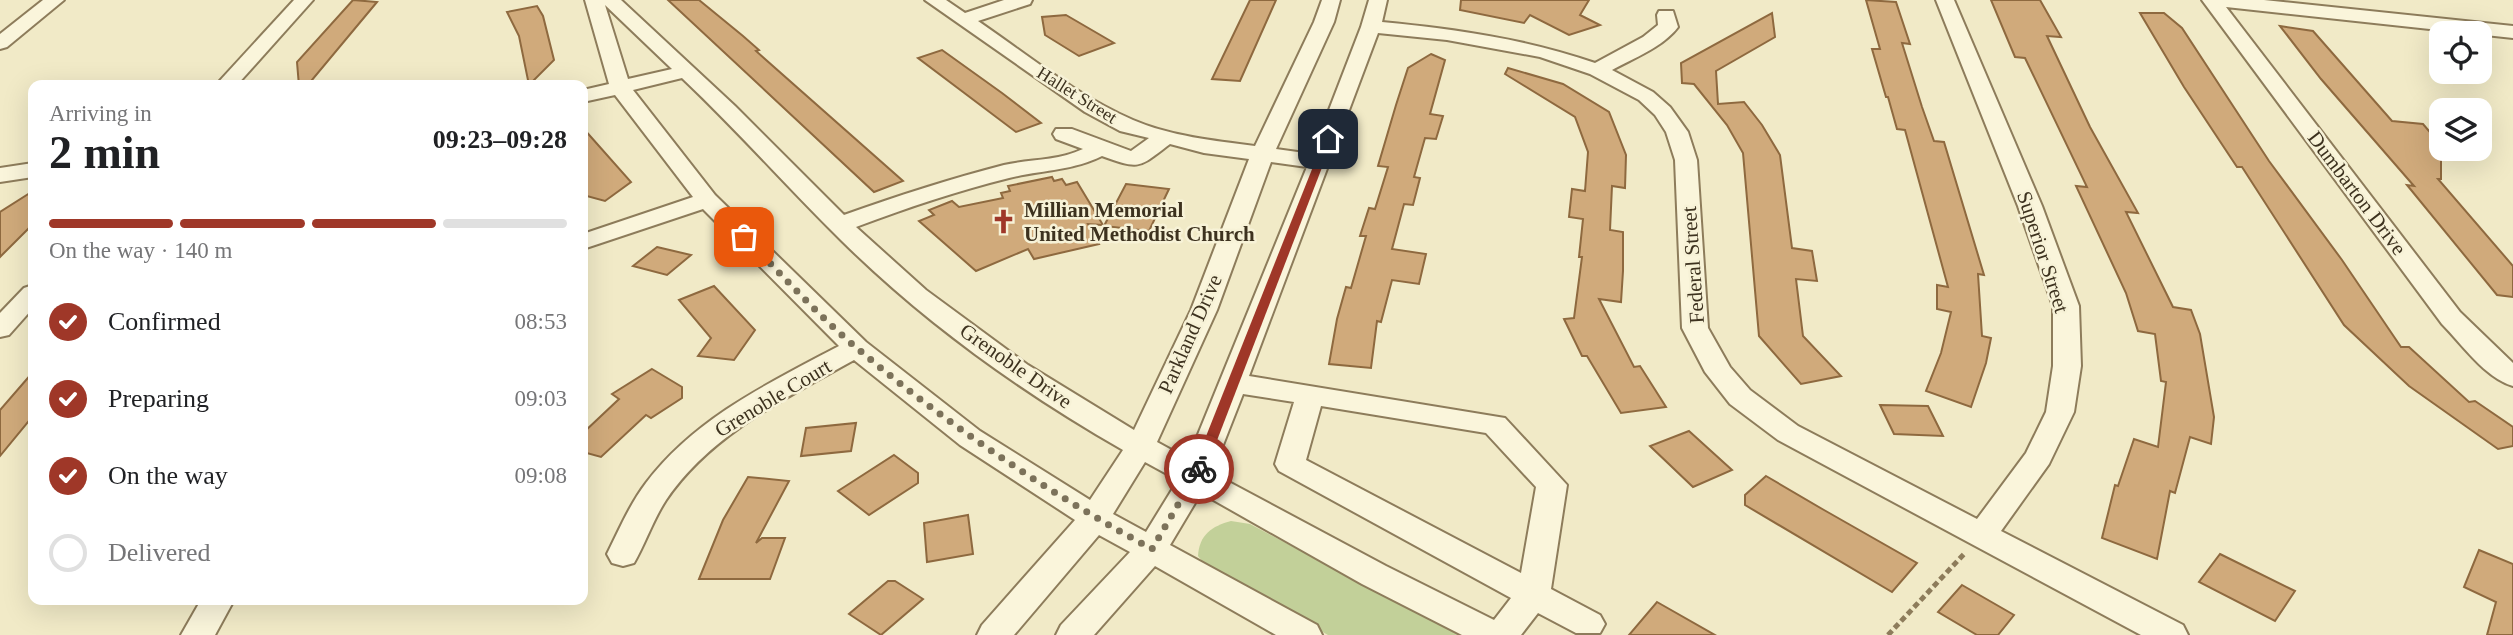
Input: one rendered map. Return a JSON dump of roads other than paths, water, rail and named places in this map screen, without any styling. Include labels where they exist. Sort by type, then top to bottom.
[{"type":"street","points":[[0,44],[55,0]]},
{"type":"street","points":[[231,80],[304,0]]},
{"type":"street","points":[[594,0],[621,88],[707,200],[856,348],[970,438],[1095,518],[1305,635]]},
{"type":"street","name":"Grenoble Drive","points":[[610,0],[684,72],[728,110],[840,225],[916,295],[1018,371],[1140,445],[1374,575],[1493,635]]},
{"type":"street","name":"Hallet Street","points":[[934,0],[1092,108],[1128,126],[1204,146],[1320,162]]},
{"type":"street","points":[[962,20],[1023,0]]},
{"type":"street","name":"Parkland Drive","points":[[994,635],[1095,518],[1140,445],[1203,310],[1262,155],[1324,22],[1331,0]]},
{"type":"street","points":[[1073,635],[1152,549],[1196,476],[1320,162],[1371,27],[1378,0]]},
{"type":"street","name":"Superior Street","points":[[1945,0],[2030,206],[2066,306],[2067,366],[2060,412],[2039,457],[1981,536]]},
{"type":"street","points":[[2211,0],[2513,32]]},
{"type":"street","name":"Dumbarton Drive","points":[[2211,0],[2451,318],[2494,362],[2513,377]]},
{"type":"street","points":[[1597,70],[1650,41],[1668,27],[1666,15]]},
{"type":"street","points":[[0,24],[25,23]]},
{"type":"street","name":"Federal Street","points":[[1371,27],[1447,34],[1544,52],[1597,70],[1646,96],[1663,111],[1678,132],[1686,160],[1695,328],[1719,372],[1740,397],[1788,433],[2171,635]]},
{"type":"street","points":[[588,95],[684,72]]},
{"type":"street","points":[[1064,134],[1133,160],[1166,136]]},
{"type":"street","points":[[840,225],[910,199],[1009,171],[1075,161],[1101,148]]},
{"type":"street","points":[[0,175],[28,171]]},
{"type":"street","points":[[588,240],[707,200]]},
{"type":"street","points":[[0,329],[28,298]]},
{"type":"street","name":"Grenoble Court","points":[[623,554],[657,490],[696,446],[744,411],[856,348]]},
{"type":"street","points":[[1233,383],[1495,425],[1552,485],[1534,594],[1501,635]]},
{"type":"street","points":[[1310,395],[1290,464],[1588,624]]},
{"type":"street","points":[[198,635],[215,605]]},
{"type":"place","name":"Millian Memorial United Methodist Church","points":[[1004,222]]}]
